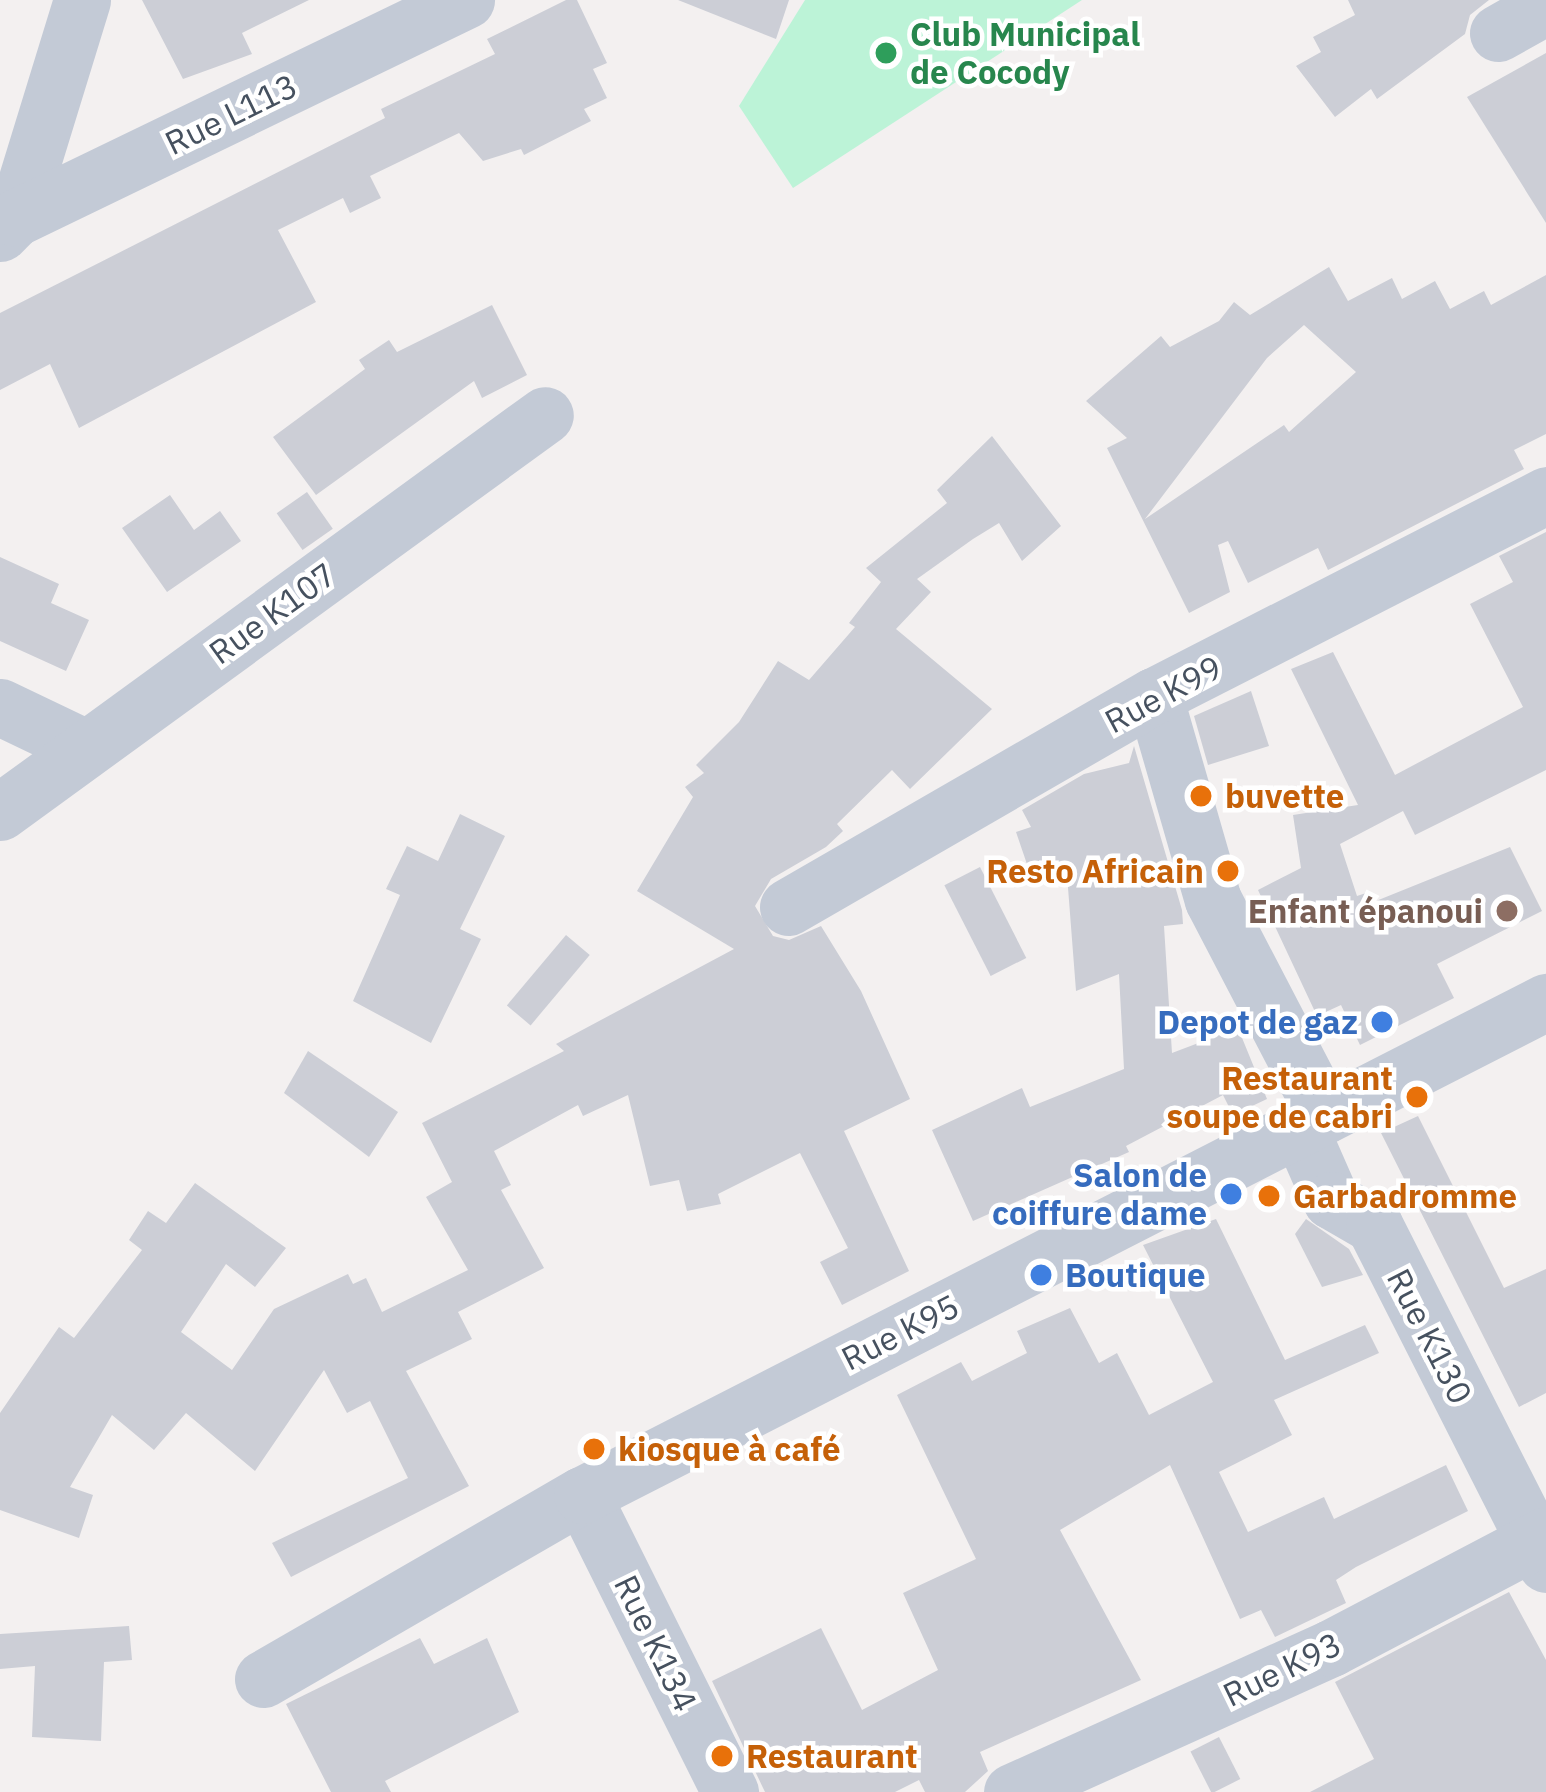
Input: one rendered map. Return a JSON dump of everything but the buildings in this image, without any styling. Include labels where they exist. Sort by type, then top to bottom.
[{"type":"street","points":[[8,226],[82,0]]},
{"type":"street","name":"Rue L113","points":[[8,226],[466,0]]},
{"type":"street","name":"Rue K107","points":[[0,812],[545,415]]},
{"type":"street","name":"Rue K99","points":[[788,908],[1154,696],[1546,495]]},
{"type":"street","name":"Rue K130","points":[[1154,696],[1213,900],[1312,1121],[1330,1200],[1374,1225],[1542,1547]]},
{"type":"street","points":[[0,707],[86,748]]},
{"type":"street","name":"Rue K95","points":[[263,1678],[583,1495],[1546,1002]]},
{"type":"street","name":"Rue K134","points":[[583,1495],[730,1792]]},
{"type":"street","name":"Rue K93","points":[[1012,1792],[1542,1547]]},
{"type":"green space","name":"Club Municipal de Cocody","points":[[805,0],[1082,0],[793,188],[739,106]]},
{"type":"place","name":"Club Municipal de Cocody","points":[[886,53]]},
{"type":"place","name":"buvette","points":[[1201,796]]},
{"type":"place","name":"Resto Africain","points":[[1228,871]]},
{"type":"place","name":"Enfant épanoui","points":[[1507,911]]},
{"type":"place","name":"Depot de gaz","points":[[1382,1022]]},
{"type":"place","name":"Restaurant soupe de cabri","points":[[1417,1097]]},
{"type":"place","name":"Salon de coiffure dame","points":[[1231,1194]]},
{"type":"place","name":"Garbadromme","points":[[1269,1196]]},
{"type":"place","name":"Boutique","points":[[1041,1275]]},
{"type":"place","name":"kiosque à café","points":[[594,1449]]},
{"type":"place","name":"Restaurant","points":[[722,1756]]}]
